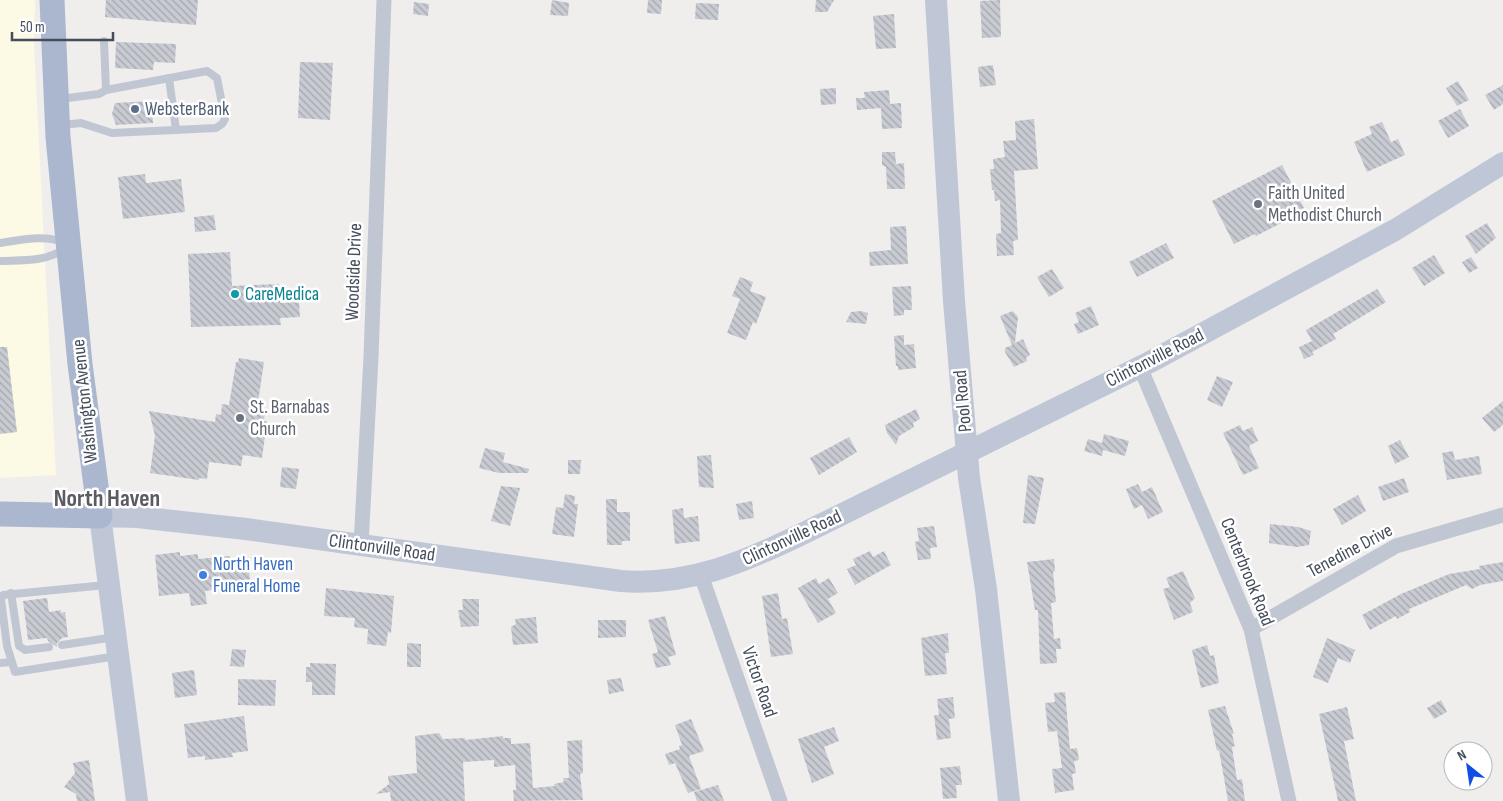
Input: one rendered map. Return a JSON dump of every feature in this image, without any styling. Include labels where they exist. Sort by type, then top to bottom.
[{"type":"main road","name":"Washington Avenue","points":[[52,0],[57,125],[80,364],[137,801]]},
{"type":"main road","name":"Pool Road","points":[[936,0],[954,301],[969,478],[986,589],[1009,801]]},
{"type":"main road","name":"Clintonville Road","points":[[0,514],[127,516],[192,523],[621,581],[663,582],[700,575],[756,556],[1140,367],[1394,230],[1503,163]]},
{"type":"street","name":"Woodside Drive","points":[[361,545],[371,357],[384,0]]},
{"type":"street","name":"Centerbrook Road","points":[[1140,367],[1251,629],[1289,801]]},
{"type":"street","name":"Tenedine Drive","points":[[1251,629],[1396,546],[1503,515]]},
{"type":"street","name":"Victor Road","points":[[700,575],[780,801]]},
{"type":"lane","points":[[104,41],[106,90]]},
{"type":"lane","points":[[56,99],[98,94],[106,90],[207,71],[214,74],[217,78],[225,119],[216,128],[112,133],[81,124],[57,125]]},
{"type":"lane","points":[[169,78],[176,130]]},
{"type":"lane","points":[[0,243],[39,237],[56,239],[69,244],[57,254],[44,258],[0,261]]},
{"type":"lane","points":[[110,585],[3,595],[1,599],[2,630],[15,672],[118,646]]},
{"type":"lane","points":[[11,593],[19,646],[25,650],[49,647]]},
{"type":"lane","points":[[62,645],[118,646]]},
{"type":"lane","points":[[0,663],[11,662]]},
{"type":"shaded area","points":[[0,0],[35,0],[34,45],[56,475],[0,478]]},
{"type":"building","points":[[106,0],[198,0],[196,25],[105,17]]},
{"type":"building","points":[[552,0],[569,3],[568,16],[550,15]]},
{"type":"building","points":[[648,0],[662,0],[661,14],[647,13]]},
{"type":"building","points":[[816,0],[834,0],[827,12],[815,12]]},
{"type":"building","points":[[1000,0],[1001,37],[982,38],[980,1]]},
{"type":"building","points":[[414,2],[429,4],[428,16],[413,14]]},
{"type":"building","points":[[696,3],[719,4],[718,20],[695,19]]},
{"type":"building","points":[[894,14],[896,48],[876,49],[873,16]]},
{"type":"building","points":[[116,42],[176,44],[175,63],[154,62],[153,70],[115,68]]},
{"type":"building","points":[[300,62],[333,63],[330,120],[298,118]]},
{"type":"building","points":[[993,65],[996,85],[980,87],[978,67]]},
{"type":"building","points":[[1458,81],[1469,100],[1457,106],[1446,88]]},
{"type":"building","points":[[1503,85],[1503,104],[1494,110],[1485,95]]},
{"type":"building","points":[[836,88],[836,104],[821,105],[820,89]]},
{"type":"building","points":[[889,90],[890,104],[901,103],[902,128],[882,129],[881,108],[857,110],[856,98],[865,98],[864,92]]},
{"type":"building","points":[[152,101],[153,123],[116,125],[112,114],[115,103]]},
{"type":"building","points":[[1460,109],[1469,126],[1448,138],[1438,121]]},
{"type":"building","points":[[1034,119],[1038,169],[1014,171],[1018,240],[1013,241],[1014,255],[997,256],[996,234],[1001,233],[1000,200],[995,201],[990,169],[994,169],[993,159],[1005,157],[1003,141],[1016,140],[1015,121]]},
{"type":"building","points":[[1382,122],[1391,142],[1398,139],[1405,155],[1367,172],[1354,142],[1372,134],[1369,127]]},
{"type":"building","points":[[882,152],[895,152],[896,164],[904,163],[905,189],[887,189],[886,167],[882,165]]},
{"type":"building","name":"Faith United Methodist Church","points":[[1282,165],[1304,208],[1289,216],[1291,218],[1256,236],[1255,234],[1234,244],[1212,201]]},
{"type":"building","points":[[145,174],[146,183],[181,179],[185,212],[123,219],[118,177]]},
{"type":"building","points":[[214,215],[216,230],[195,232],[194,217]]},
{"type":"building","points":[[1487,223],[1496,238],[1476,254],[1465,236]]},
{"type":"building","points":[[906,226],[908,264],[870,266],[869,252],[891,250],[890,227]]},
{"type":"building","points":[[1166,243],[1174,258],[1137,277],[1129,262]]},
{"type":"building","name":"CareMedica","points":[[230,252],[232,286],[279,284],[280,303],[299,302],[300,317],[280,318],[281,325],[191,327],[188,254]]},
{"type":"building","points":[[1434,255],[1445,273],[1424,286],[1412,268]]},
{"type":"building","points":[[1471,257],[1478,268],[1469,273],[1462,262]]},
{"type":"building","points":[[1052,269],[1064,288],[1049,297],[1037,277]]},
{"type":"building","points":[[740,277],[753,282],[750,291],[766,297],[756,324],[753,322],[746,340],[727,333],[740,299],[732,296]]},
{"type":"building","points":[[911,286],[912,310],[904,310],[904,315],[894,316],[892,287]]},
{"type":"building","points":[[1377,289],[1386,302],[1333,334],[1336,339],[1312,352],[1314,355],[1304,359],[1299,347],[1312,341],[1306,330]]},
{"type":"building","points":[[1091,306],[1099,325],[1078,334],[1074,324],[1079,322],[1075,313]]},
{"type":"building","points":[[861,311],[868,313],[866,324],[846,322],[851,312]]},
{"type":"building","points":[[1013,311],[1018,317],[1015,343],[1023,339],[1030,355],[1026,358],[1027,361],[1014,367],[1005,352],[1005,348],[1012,345],[1000,316]]},
{"type":"building","points":[[904,335],[904,345],[914,344],[916,368],[898,370],[898,366],[896,366],[894,336]]},
{"type":"building","points":[[0,347],[7,347],[17,432],[0,434]]},
{"type":"building","name":"St. Barnabas Church","points":[[239,358],[264,362],[257,409],[265,410],[264,421],[267,421],[262,458],[243,455],[241,466],[209,462],[207,479],[199,478],[199,480],[150,473],[155,436],[149,411],[215,422],[216,414],[221,415],[222,404],[229,405],[236,362],[238,362]]},
{"type":"building","points":[[1217,376],[1233,382],[1222,407],[1207,400]]},
{"type":"building","points":[[1503,401],[1503,425],[1494,432],[1482,418]]},
{"type":"building","points":[[916,409],[920,419],[913,423],[914,427],[899,436],[896,445],[887,433],[885,425]]},
{"type":"building","points":[[1240,425],[1243,431],[1252,427],[1258,441],[1249,446],[1259,468],[1243,475],[1223,433]]},
{"type":"building","points":[[1104,434],[1129,441],[1125,456],[1103,450],[1102,456],[1084,451],[1088,439],[1102,443]]},
{"type":"building","points":[[849,437],[857,452],[819,475],[810,458]]},
{"type":"building","points":[[1400,440],[1409,457],[1395,464],[1388,446]]},
{"type":"building","points":[[485,448],[505,453],[503,462],[529,469],[528,473],[499,473],[479,468]]},
{"type":"building","points":[[1453,451],[1455,460],[1479,456],[1482,474],[1447,480],[1442,453]]},
{"type":"building","points":[[711,455],[714,488],[699,487],[697,456]]},
{"type":"building","points":[[568,460],[581,460],[580,474],[568,474]]},
{"type":"building","points":[[282,467],[299,469],[296,489],[280,487]]},
{"type":"building","points":[[1028,475],[1044,478],[1035,524],[1023,523]]},
{"type":"building","points":[[1404,478],[1409,492],[1383,501],[1378,487]]},
{"type":"building","points":[[1138,484],[1142,492],[1152,487],[1163,512],[1148,519],[1142,505],[1134,509],[1126,489]]},
{"type":"building","points":[[501,486],[520,488],[510,526],[491,521]]},
{"type":"building","points":[[565,494],[575,496],[574,504],[578,504],[574,537],[552,534],[556,507],[563,508]]},
{"type":"building","points":[[1358,495],[1366,511],[1342,525],[1333,509]]},
{"type":"building","points":[[606,499],[617,499],[617,512],[630,512],[630,541],[622,541],[622,545],[607,545]]},
{"type":"building","points":[[752,501],[754,518],[739,520],[736,504]]},
{"type":"building","points":[[683,508],[684,518],[698,516],[700,541],[675,544],[672,510]]},
{"type":"building","points":[[1270,524],[1298,527],[1311,531],[1309,545],[1297,547],[1269,543]]},
{"type":"building","points":[[934,526],[937,547],[930,548],[931,559],[918,560],[915,542],[919,541],[917,528]]},
{"type":"building","points":[[870,551],[873,557],[884,551],[891,565],[855,585],[847,569],[856,565],[853,559]]},
{"type":"building","name":"North Haven Funeral Home","points":[[180,552],[180,556],[198,554],[198,559],[230,556],[231,562],[248,561],[251,589],[237,591],[236,587],[205,591],[207,604],[191,606],[189,593],[159,596],[155,555]]},
{"type":"building","points":[[1054,559],[1055,571],[1053,572],[1056,602],[1051,603],[1054,639],[1060,638],[1061,649],[1056,649],[1057,663],[1040,664],[1038,610],[1035,610],[1027,562]]},
{"type":"building","points":[[1503,562],[1503,581],[1480,585],[1472,589],[1466,585],[1409,609],[1410,612],[1397,619],[1396,616],[1370,630],[1362,615],[1401,594],[1449,574],[1480,569],[1479,566]]},
{"type":"building","points":[[1183,571],[1195,598],[1190,603],[1193,612],[1174,620],[1163,589],[1170,587],[1166,578]]},
{"type":"building","points":[[816,578],[819,584],[829,578],[838,593],[828,599],[836,613],[818,623],[798,588]]},
{"type":"building","points":[[326,588],[394,596],[391,633],[388,632],[386,646],[367,644],[368,629],[354,627],[355,618],[324,616]]},
{"type":"building","points":[[778,593],[782,619],[787,618],[793,654],[771,657],[762,596]]},
{"type":"building","points":[[47,598],[49,612],[61,610],[61,613],[65,612],[68,637],[62,638],[57,643],[57,647],[48,641],[47,638],[28,640],[23,601]]},
{"type":"building","points":[[462,599],[479,599],[479,626],[461,627],[458,610],[463,610]]},
{"type":"building","points":[[665,616],[676,655],[668,657],[671,665],[656,668],[652,654],[658,652],[648,620]]},
{"type":"building","points":[[536,617],[538,643],[513,645],[511,627],[516,624],[515,619]]},
{"type":"building","points":[[598,620],[626,620],[626,637],[598,638]]},
{"type":"building","points":[[948,633],[949,653],[945,653],[947,674],[925,676],[921,638]]},
{"type":"building","points":[[1327,638],[1355,650],[1350,663],[1338,658],[1328,683],[1313,677]]},
{"type":"building","points":[[407,643],[421,644],[421,667],[407,667]]},
{"type":"building","points":[[1207,645],[1210,656],[1214,655],[1219,683],[1201,688],[1192,650]]},
{"type":"building","points":[[232,649],[246,650],[244,667],[230,666]]},
{"type":"building","points":[[310,663],[336,664],[335,695],[312,695],[312,682],[306,682],[306,667],[310,667]]},
{"type":"building","points":[[194,670],[197,695],[175,698],[172,673]]},
{"type":"building","points":[[621,678],[624,691],[609,694],[607,680]]},
{"type":"building","points":[[238,679],[276,680],[275,706],[238,705]]},
{"type":"building","points":[[1065,692],[1070,749],[1077,748],[1079,760],[1074,761],[1076,773],[1072,774],[1074,790],[1055,793],[1052,769],[1062,768],[1057,731],[1048,732],[1045,703],[1055,702],[1054,693]]},
{"type":"building","points":[[953,697],[955,718],[949,719],[951,738],[937,740],[934,715],[939,715],[937,699]]},
{"type":"building","points":[[1441,700],[1447,712],[1434,719],[1427,708]]},
{"type":"building","points":[[1225,706],[1234,734],[1232,734],[1235,746],[1232,747],[1237,780],[1242,779],[1245,801],[1228,801],[1219,750],[1217,751],[1208,710]]},
{"type":"building","points":[[1347,707],[1354,739],[1344,741],[1356,801],[1338,801],[1319,714]]},
{"type":"building","points":[[244,716],[248,751],[232,753],[233,757],[205,760],[205,756],[188,758],[184,724]]},
{"type":"building","points":[[691,719],[704,751],[689,756],[701,789],[688,793],[675,763],[669,765],[665,754],[680,749],[679,746],[682,745],[675,725]]},
{"type":"building","points":[[834,727],[839,741],[824,747],[834,774],[812,783],[798,739]]},
{"type":"building","points":[[439,733],[443,739],[465,738],[465,740],[503,736],[503,738],[511,738],[511,744],[530,743],[533,788],[555,786],[554,784],[564,782],[563,778],[569,778],[567,741],[582,740],[583,773],[580,774],[583,800],[514,801],[513,790],[516,790],[515,765],[494,767],[494,760],[463,762],[465,801],[391,801],[390,792],[376,794],[389,784],[388,776],[417,773],[415,736]]},
{"type":"building","points":[[89,760],[95,801],[77,801],[76,794],[64,787],[75,773],[73,763]]},
{"type":"building","points":[[960,766],[962,785],[956,785],[957,798],[943,799],[940,768]]},
{"type":"building","points":[[718,785],[724,801],[697,801],[694,792]]},
{"type":"place","name":"WebsterBank","points":[[135,109]]},
{"type":"place","name":"Faith United Methodist Church","points":[[1258,204]]},
{"type":"place","name":"CareMedica","points":[[235,294]]},
{"type":"place","name":"St. Barnabas Church","points":[[240,418]]},
{"type":"place","name":"North Haven Funeral Home","points":[[203,575]]},
{"type":"district","name":"North Haven","points":[[107,498]]}]
